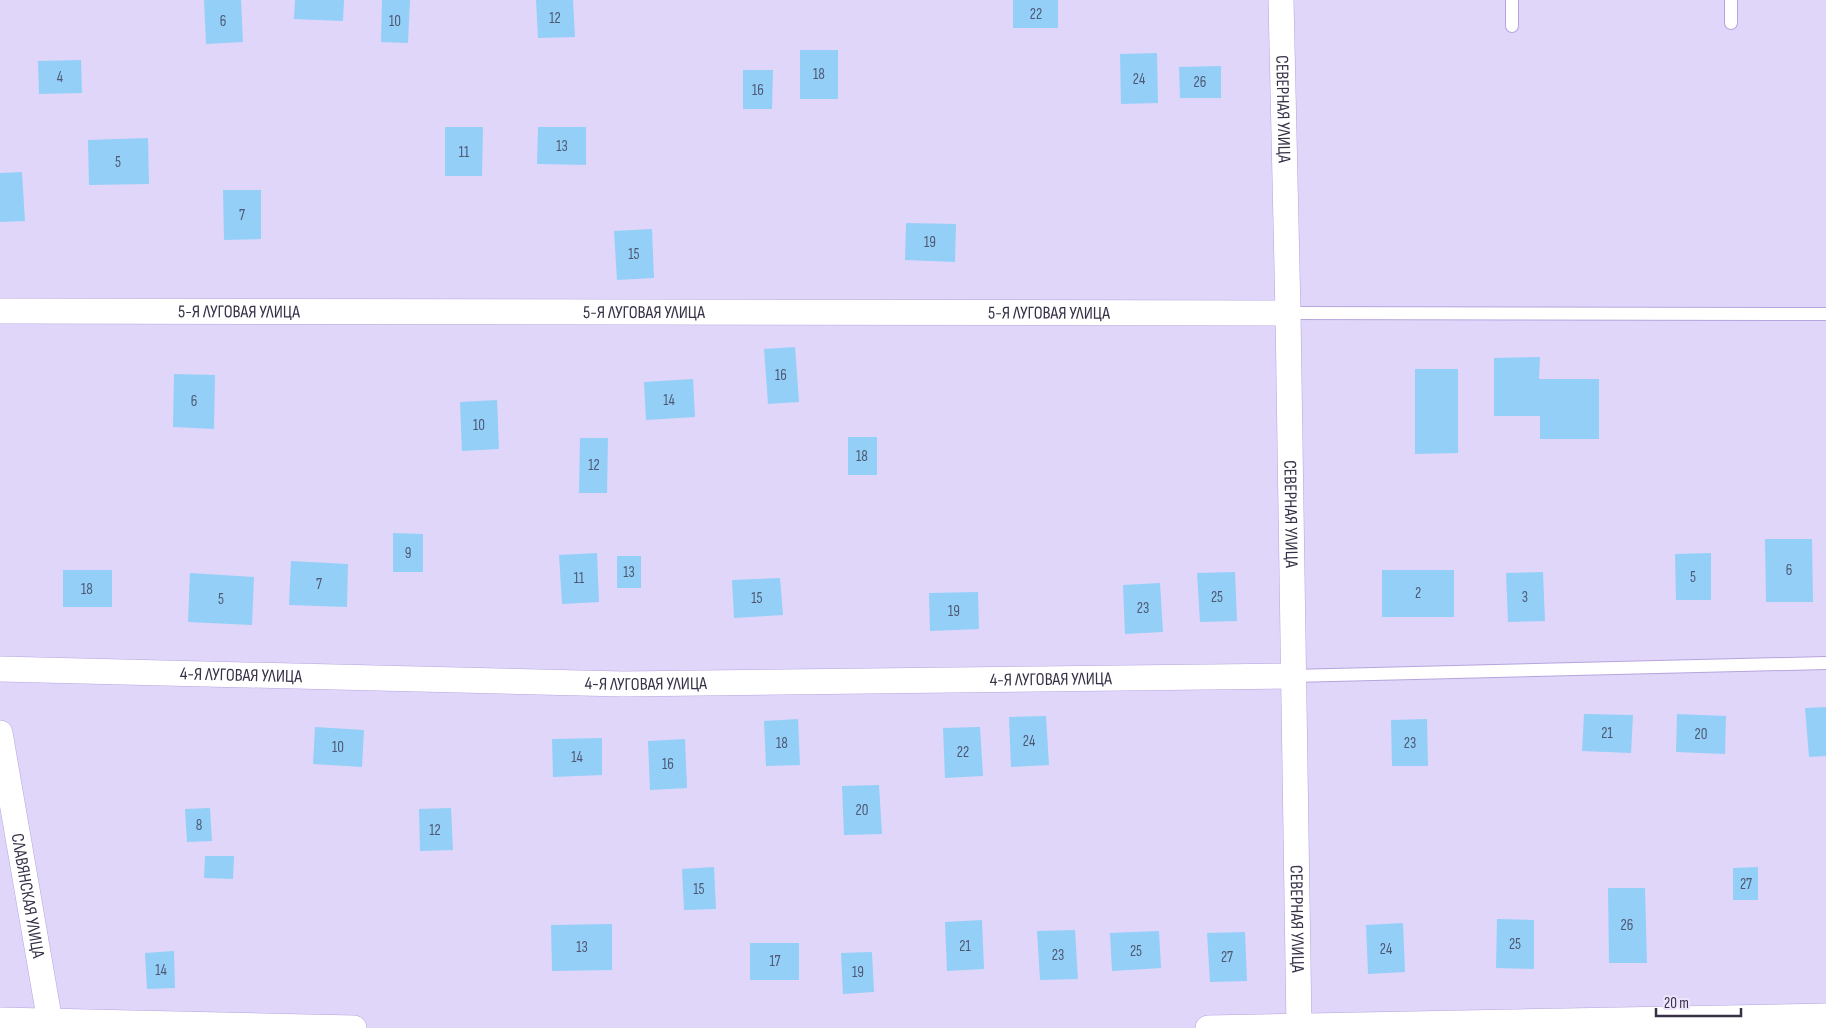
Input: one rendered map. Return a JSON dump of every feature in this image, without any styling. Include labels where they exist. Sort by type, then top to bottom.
[{"type":"street","name":"СЕВЕРНАЯ УЛИЦА","points":[[1281,0],[1288,313],[1292,676],[1299,1027]]},
{"type":"street","name":"5-Я ЛУГОВАЯ УЛИЦА","points":[[0,311],[1288,313]]},
{"type":"street","name":"4-Я ЛУГОВАЯ УЛИЦА","points":[[0,668],[623,684],[1292,676]]},
{"type":"street","name":"СЛАВЯНСКАЯ УЛИЦА","points":[[0,733],[50,1025]]},
{"type":"street","points":[[1208,1028],[1826,1016]]},
{"type":"street","points":[[0,1020],[50,1025],[354,1028]]},
{"type":"lane","points":[[1512,0],[1512,26]]},
{"type":"lane","points":[[1731,0],[1731,24]]},
{"type":"lane","points":[[1288,313],[1826,314]]},
{"type":"lane","points":[[1292,676],[1826,663]]},
{"type":"building","points":[[204,0],[241,0],[243,42],[206,44]]},
{"type":"building","points":[[295,0],[344,0],[343,21],[294,19]]},
{"type":"building","points":[[382,0],[410,0],[408,43],[381,42]]},
{"type":"building","points":[[536,0],[573,0],[575,37],[538,38]]},
{"type":"building","points":[[1013,0],[1058,0],[1058,28],[1013,28]]},
{"type":"building","points":[[800,50],[838,50],[838,99],[800,99]]},
{"type":"building","points":[[1157,53],[1158,103],[1121,104],[1120,54]]},
{"type":"building","points":[[81,60],[82,93],[39,94],[38,61]]},
{"type":"building","points":[[1221,66],[1221,98],[1180,98],[1179,67]]},
{"type":"building","points":[[743,70],[773,70],[772,109],[743,109]]},
{"type":"building","points":[[445,127],[483,127],[482,176],[445,176]]},
{"type":"building","points":[[538,127],[586,127],[586,165],[537,164]]},
{"type":"building","points":[[148,138],[149,184],[89,185],[88,140]]},
{"type":"building","points":[[22,172],[25,221],[0,222],[0,173]]},
{"type":"building","points":[[223,190],[261,190],[261,239],[224,240]]},
{"type":"building","points":[[906,223],[956,224],[955,262],[905,260]]},
{"type":"building","points":[[652,229],[654,278],[617,280],[614,231]]},
{"type":"building","points":[[795,347],[799,402],[768,404],[764,349]]},
{"type":"building","points":[[1540,357],[1539,379],[1599,379],[1599,439],[1540,439],[1540,416],[1494,416],[1494,358]]},
{"type":"building","points":[[1415,369],[1458,369],[1458,453],[1415,454]]},
{"type":"building","points":[[174,374],[215,375],[214,429],[173,427]]},
{"type":"building","points":[[693,379],[695,417],[646,420],[644,382]]},
{"type":"building","points":[[497,400],[499,449],[462,451],[460,402]]},
{"type":"building","points":[[848,437],[877,437],[877,475],[848,475]]},
{"type":"building","points":[[580,438],[608,438],[607,493],[579,493]]},
{"type":"building","points":[[393,533],[423,534],[423,572],[393,572]]},
{"type":"building","points":[[1765,539],[1812,539],[1813,602],[1766,602]]},
{"type":"building","points":[[597,553],[599,602],[562,604],[559,555]]},
{"type":"building","points":[[1711,553],[1711,600],[1676,600],[1675,554]]},
{"type":"building","points":[[617,556],[641,556],[641,588],[617,588]]},
{"type":"building","points":[[291,561],[348,564],[347,607],[289,605]]},
{"type":"building","points":[[63,570],[112,570],[112,607],[63,607]]},
{"type":"building","points":[[1382,570],[1454,570],[1454,617],[1382,617]]},
{"type":"building","points":[[1235,572],[1237,621],[1200,622],[1197,573]]},
{"type":"building","points":[[1543,572],[1545,621],[1508,622],[1506,573]]},
{"type":"building","points":[[190,573],[254,577],[252,625],[188,622]]},
{"type":"building","points":[[780,578],[783,615],[734,618],[732,580]]},
{"type":"building","points":[[1160,583],[1163,632],[1125,634],[1123,585]]},
{"type":"building","points":[[978,592],[979,629],[930,631],[929,593]]},
{"type":"building","points":[[1826,707],[1826,756],[1809,757],[1805,708]]},
{"type":"building","points":[[1584,714],[1633,715],[1631,753],[1582,751]]},
{"type":"building","points":[[1677,714],[1726,716],[1725,754],[1676,752]]},
{"type":"building","points":[[1046,716],[1049,765],[1011,767],[1009,717]]},
{"type":"building","points":[[798,719],[800,765],[766,766],[764,721]]},
{"type":"building","points":[[1427,719],[1428,766],[1392,766],[1391,720]]},
{"type":"building","points":[[315,727],[364,730],[362,767],[313,764]]},
{"type":"building","points":[[980,727],[983,776],[945,778],[943,728]]},
{"type":"building","points":[[602,738],[602,775],[553,777],[552,739]]},
{"type":"building","points":[[685,739],[687,788],[650,790],[648,741]]},
{"type":"building","points":[[879,785],[882,834],[844,835],[842,786]]},
{"type":"building","points":[[210,808],[212,841],[187,842],[185,809]]},
{"type":"building","points":[[451,808],[453,850],[420,851],[419,809]]},
{"type":"building","points":[[205,856],[234,856],[233,879],[204,878]]},
{"type":"building","points":[[714,867],[716,909],[684,910],[682,869]]},
{"type":"building","points":[[1758,867],[1758,900],[1733,900],[1733,868]]},
{"type":"building","points":[[1608,888],[1645,888],[1647,963],[1609,963]]},
{"type":"building","points":[[1497,919],[1534,920],[1534,969],[1496,968]]},
{"type":"building","points":[[982,920],[984,969],[947,971],[945,922]]},
{"type":"building","points":[[1403,923],[1405,972],[1368,974],[1366,925]]},
{"type":"building","points":[[612,924],[612,970],[552,971],[551,925]]},
{"type":"building","points":[[1075,930],[1078,979],[1040,980],[1037,931]]},
{"type":"building","points":[[1159,931],[1161,968],[1112,971],[1110,933]]},
{"type":"building","points":[[1245,932],[1247,981],[1210,982],[1207,933]]},
{"type":"building","points":[[750,943],[799,943],[799,980],[750,980]]},
{"type":"building","points":[[174,951],[175,988],[147,989],[145,953]]},
{"type":"building","points":[[872,952],[874,992],[843,994],[841,953]]}]
